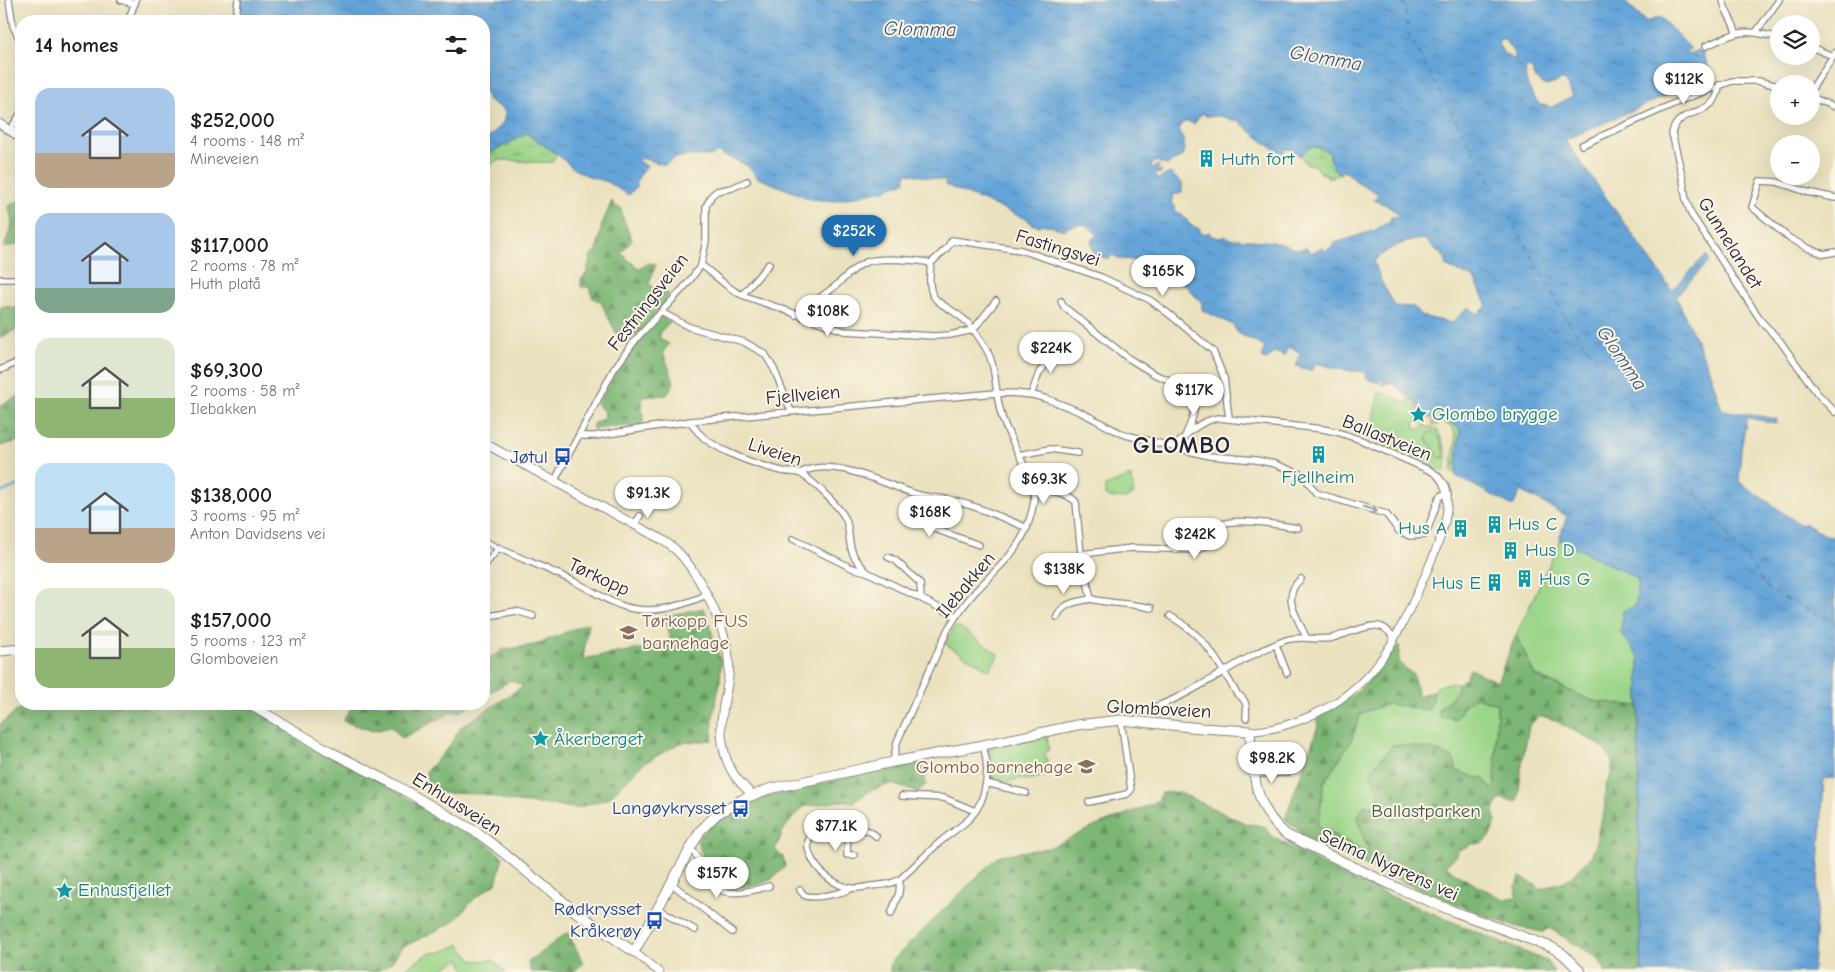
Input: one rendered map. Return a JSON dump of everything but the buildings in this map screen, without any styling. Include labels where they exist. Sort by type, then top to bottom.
[{"type":"main road","points":[[0,124],[15,134]]},
{"type":"main road","points":[[490,446],[659,538],[676,550],[693,571],[716,616],[727,646],[729,672],[721,732],[726,757],[739,781],[752,795]]},
{"type":"main road","points":[[0,651],[15,650]]},
{"type":"main road","name":"Enhuusveien","points":[[259,710],[476,832],[576,912],[634,952]]},
{"type":"main road","name":"Glomboveien","points":[[634,952],[700,830],[710,820],[752,795],[788,784],[1078,725],[1121,720],[1201,728],[1250,730]]},
{"type":"main road","name":"Selma Nygrens vei","points":[[1250,730],[1257,793],[1267,815],[1276,827],[1287,835],[1400,889],[1444,908],[1551,947],[1563,954],[1581,972]]},
{"type":"main road","points":[[739,781],[741,800]]},
{"type":"street","points":[[9,0],[15,30]]},
{"type":"street","points":[[121,0],[135,2],[130,15]]},
{"type":"street","points":[[236,15],[238,0]]},
{"type":"street","points":[[1723,0],[1725,10],[1736,33]]},
{"type":"street","points":[[1756,32],[1779,0]]},
{"type":"street","points":[[1706,46],[1736,33],[1756,32],[1770,36]]},
{"type":"street","points":[[1820,50],[1834,55],[1820,76]]},
{"type":"street","points":[[1582,144],[1719,85],[1743,80],[1758,80],[1770,83]]},
{"type":"street","name":"Gunnelandet","points":[[1719,85],[1719,91],[1714,101],[1708,107],[1681,118],[1674,126],[1672,133],[1686,200],[1691,214],[1762,322],[1780,342],[1817,393],[1835,412]]},
{"type":"street","points":[[1820,101],[1835,107]]},
{"type":"street","points":[[10,130],[15,122]]},
{"type":"street","name":"Festningsveien","points":[[554,482],[614,370],[637,338],[688,282],[700,265],[706,241],[706,214],[709,200],[718,191],[732,188],[747,180]]},
{"type":"street","points":[[1835,198],[1807,192],[1777,182],[1760,181],[1752,207],[1789,238],[1824,254],[1835,252]]},
{"type":"street","name":"Fastingsvei","points":[[931,263],[947,248],[952,240],[1021,250],[1101,276],[1150,300],[1170,314],[1213,351],[1224,378],[1229,418]]},
{"type":"street","points":[[795,314],[867,262],[878,260],[931,263]]},
{"type":"street","name":"Ilebakken","points":[[893,762],[897,742],[942,640],[956,616],[975,592],[1012,554],[1027,528],[1033,505],[1032,488],[1003,422],[996,393],[993,365],[985,347],[967,322],[943,306],[932,293],[929,280],[931,263]]},
{"type":"street","points":[[742,295],[769,264]]},
{"type":"street","points":[[700,265],[711,271],[733,291],[844,331],[950,335],[973,330],[996,301]]},
{"type":"street","points":[[0,279],[15,279]]},
{"type":"street","points":[[1061,301],[1064,307],[1128,358],[1154,374],[1189,389],[1192,394],[1194,413],[1185,436]]},
{"type":"street","points":[[661,312],[689,328],[744,342],[765,354],[774,369],[791,411]]},
{"type":"street","points":[[1031,395],[1039,373],[1058,348]]},
{"type":"street","points":[[0,370],[15,364]]},
{"type":"street","name":"Fjellveien","points":[[579,436],[595,436],[691,421],[791,411],[996,393],[1031,395],[1081,413],[1112,430],[1216,457],[1256,460],[1275,464],[1304,475],[1314,491],[1323,496],[1386,514],[1398,531],[1416,537],[1424,535],[1427,531],[1439,498],[1442,495],[1448,494]]},
{"type":"street","name":"Ballastveien","points":[[1175,447],[1185,436],[1204,422],[1218,418],[1323,428],[1360,440],[1437,475],[1444,484]]},
{"type":"street","name":"Liveien","points":[[691,421],[699,434],[726,451],[783,471],[800,473],[834,503],[844,515],[854,556],[867,572]]},
{"type":"street","points":[[1019,456],[1050,449],[1078,453]]},
{"type":"street","points":[[800,473],[824,466],[864,476],[915,494],[965,504],[1027,528]]},
{"type":"street","points":[[1444,484],[1448,494]]},
{"type":"street","points":[[1032,488],[1066,496],[1076,502],[1081,554],[1091,599]]},
{"type":"street","name":"Glomboveien","points":[[1250,730],[1261,731],[1294,723],[1335,703],[1373,671],[1395,638],[1438,546],[1448,494]]},
{"type":"street","points":[[928,497],[926,515],[932,528],[979,545]]},
{"type":"street","points":[[634,525],[640,516]]},
{"type":"street","points":[[1081,554],[1132,548],[1198,550],[1206,546],[1216,529],[1231,522],[1275,524],[1298,528]]},
{"type":"street","name":"Liveien","points":[[793,539],[852,568],[867,572],[956,616]]},
{"type":"street","name":"Tørkopp","points":[[490,544],[626,608],[644,610],[660,608],[706,596]]},
{"type":"street","points":[[490,559],[499,548]]},
{"type":"street","points":[[888,556],[920,583],[921,598]]},
{"type":"street","points":[[1301,579],[1292,589],[1290,600],[1306,637]]},
{"type":"street","points":[[1057,616],[1065,605],[1091,599],[1151,608]]},
{"type":"street","points":[[490,616],[516,611],[533,616]]},
{"type":"street","points":[[1170,616],[1190,628],[1209,648],[1237,694],[1247,704],[1246,718]]},
{"type":"street","points":[[1142,711],[1181,697],[1276,645],[1296,638],[1334,638],[1378,626],[1386,628],[1395,638]]},
{"type":"street","points":[[1276,645],[1287,673]]},
{"type":"street","points":[[1089,802],[1127,794],[1131,790],[1121,720]]},
{"type":"street","points":[[800,890],[810,898],[842,892],[852,888],[893,883],[900,879],[975,811],[982,798],[986,783],[986,755],[983,745]]},
{"type":"street","points":[[1255,774],[1288,773]]},
{"type":"street","points":[[986,783],[1026,793]]},
{"type":"street","points":[[902,796],[944,798],[975,811]]},
{"type":"street","points":[[852,888],[842,885],[821,871],[812,861],[807,845],[809,839],[818,829],[830,826],[870,830],[876,836]]},
{"type":"street","points":[[848,827],[847,855],[854,855]]},
{"type":"street","points":[[690,848],[716,886],[721,890],[738,892],[770,886]]},
{"type":"street","points":[[891,914],[899,893],[900,879]]},
{"type":"street","points":[[671,883],[732,932]]},
{"type":"street","points":[[657,908],[694,930]]},
{"type":"street","points":[[634,952],[659,972]]},
{"type":"green space","points":[[526,133],[557,154],[552,162],[496,160],[490,166],[490,154]]},
{"type":"green space","points":[[1312,146],[1329,152],[1331,164],[1341,174],[1326,177],[1326,173],[1322,174],[1314,165],[1307,164],[1300,156],[1307,148]]},
{"type":"green space","points":[[612,201],[614,206],[621,208],[622,216],[632,240],[621,253],[639,269],[649,263],[656,264],[649,283],[656,290],[669,294],[659,311],[638,333],[630,337],[618,337],[601,302],[593,298],[589,287],[581,287],[581,280],[587,272],[591,255],[597,251],[602,224]]},
{"type":"green space","points":[[15,203],[15,245],[4,248],[12,224],[9,206]]},
{"type":"green space","points":[[4,306],[15,308],[15,330],[0,338],[0,308]]},
{"type":"green space","points":[[659,316],[670,322],[660,332],[660,339],[669,344],[663,352],[674,382],[667,395],[642,397],[643,423],[640,425],[593,429],[593,424],[604,418],[605,413],[597,404],[626,358]]},
{"type":"green space","points":[[1382,393],[1393,396],[1403,403],[1412,399],[1416,402],[1416,417],[1418,420],[1414,427],[1419,430],[1424,426],[1437,429],[1446,457],[1444,473],[1368,439],[1367,434],[1372,424],[1378,394]]},
{"type":"green space","points":[[15,398],[15,442],[0,446],[0,405]]},
{"type":"green space","points":[[1436,412],[1448,420],[1446,422],[1450,424],[1452,422],[1461,429],[1457,472],[1451,472],[1452,465],[1455,465],[1452,462],[1455,444],[1454,431],[1452,427],[1438,420],[1437,426],[1434,425],[1432,418]]},
{"type":"green space","points":[[1432,431],[1438,435],[1441,442],[1444,457],[1442,458],[1439,457],[1429,444],[1427,438],[1428,434]]},
{"type":"green space","points":[[1131,476],[1134,494],[1128,498],[1121,499],[1105,496],[1105,486]]},
{"type":"green space","points":[[1559,539],[1638,579],[1636,607],[1621,632],[1639,657],[1639,706],[1593,701],[1535,675],[1516,635],[1558,545]]},
{"type":"green space","points":[[704,608],[721,661],[720,682],[713,716],[712,740],[680,743],[644,763],[609,798],[577,808],[509,801],[484,794],[441,793],[428,787],[426,771],[448,748],[461,727],[487,710],[490,710],[490,708],[523,686],[511,680],[490,692],[490,657],[502,650],[535,645],[588,623],[583,659],[651,647],[671,641],[665,616]]},
{"type":"green space","points":[[955,627],[960,627],[999,655],[989,670],[945,644]]},
{"type":"green space","name":"Ballastparken","points":[[1516,635],[1535,676],[1593,701],[1639,706],[1639,912],[1642,972],[1606,972],[1598,958],[1549,928],[1542,932],[1509,925],[1416,888],[1307,838],[1285,819],[1318,726],[1316,718],[1352,696],[1370,680],[1395,646],[1400,647],[1400,663],[1413,674],[1418,696],[1434,691],[1433,701],[1429,706],[1430,710],[1388,704],[1361,713],[1351,741],[1324,783],[1318,826],[1369,854],[1357,818],[1365,805],[1374,807],[1380,793],[1374,783],[1371,771],[1393,744],[1432,749],[1453,758],[1457,771],[1484,779],[1492,790],[1495,784],[1497,704],[1476,697],[1465,705],[1455,720],[1449,717],[1441,718],[1438,712],[1452,697],[1458,684],[1466,678],[1470,669],[1497,682]],"holes":[[[1538,717],[1546,717],[1600,745],[1608,754],[1612,762],[1611,775],[1606,784],[1604,814],[1592,855],[1568,880],[1541,889],[1520,877],[1516,885],[1517,897],[1503,899],[1461,877],[1445,866],[1455,857],[1458,850],[1471,844],[1482,843],[1488,839],[1496,822],[1495,809],[1501,798],[1512,802],[1518,801],[1521,769],[1529,726]]]},
{"type":"green space","points":[[1452,682],[1458,684],[1456,691],[1440,707],[1444,718],[1449,717],[1455,720],[1465,705],[1476,697],[1497,704],[1495,784],[1492,791],[1484,779],[1457,771],[1454,760],[1374,783],[1380,793],[1374,808],[1365,805],[1357,818],[1370,855],[1318,826],[1324,783],[1351,741],[1361,713],[1388,704],[1430,710],[1429,706],[1433,701],[1436,687]]},
{"type":"green space","points":[[18,710],[255,710],[490,846],[503,857],[496,883],[475,898],[452,923],[401,948],[391,963],[376,972],[0,972],[0,724]]},
{"type":"green space","points":[[349,710],[463,710],[452,712],[402,738],[391,727],[373,731],[343,721]]},
{"type":"green space","points":[[1047,736],[1049,748],[1045,755],[1047,758],[1047,776],[1026,780],[1021,778],[1003,784],[992,778],[991,747]]},
{"type":"green space","points":[[922,763],[926,784],[918,792],[891,784],[871,790],[854,802],[841,801],[802,807],[784,829],[775,850],[783,857],[785,866],[774,877],[762,883],[740,887],[727,887],[719,884],[709,869],[698,844],[697,840],[711,824],[759,798],[849,777]]},
{"type":"green space","points":[[1178,792],[1247,824],[1264,826],[1273,837],[1341,875],[1546,961],[1554,972],[890,972],[890,963],[999,855],[1049,848],[1096,826],[1152,804],[1159,800],[1161,793]]},
{"type":"green space","points":[[568,932],[583,963],[573,972],[531,972],[528,962]]},
{"type":"green space","points":[[459,944],[473,961],[493,960],[506,972],[462,972],[465,969],[460,959],[437,972],[400,972],[429,953],[442,952]]},
{"type":"sand","name":"Glombo brygge","points":[[1416,402],[1432,418],[1433,428],[1423,424],[1418,419]]},
{"type":"water","name":"Glomma","points":[[240,0],[1623,0],[1646,22],[1660,17],[1691,49],[1686,51],[1687,55],[1701,49],[1712,76],[1565,140],[1672,290],[1706,255],[1710,260],[1676,296],[1709,369],[1722,410],[1777,419],[1776,423],[1747,418],[1741,449],[1739,482],[1801,525],[1804,523],[1823,534],[1835,538],[1835,778],[1824,779],[1813,972],[1642,972],[1639,912],[1639,657],[1621,633],[1623,611],[1636,606],[1638,579],[1559,539],[1567,516],[1521,491],[1513,506],[1456,476],[1460,429],[1436,412],[1432,418],[1423,417],[1419,412],[1417,403],[1390,382],[1385,385],[1382,384],[1383,378],[1381,378],[1379,383],[1366,378],[1367,373],[1316,363],[1312,371],[1296,366],[1301,353],[1288,347],[1284,356],[1274,352],[1267,360],[1263,359],[1262,354],[1265,347],[1238,333],[1233,325],[1202,310],[1202,303],[1186,286],[1171,276],[1147,268],[1132,260],[1120,259],[1113,255],[1109,259],[1094,255],[1091,240],[1097,235],[1086,225],[1081,224],[1068,227],[1065,230],[1042,224],[1039,226],[1031,224],[1029,220],[945,185],[946,181],[906,173],[903,183],[884,190],[834,201],[811,199],[758,178],[748,166],[717,152],[713,156],[681,157],[665,165],[641,158],[638,161],[647,166],[636,181],[636,187],[629,195],[605,181],[590,177],[574,169],[557,154],[526,133],[490,154],[490,136],[504,120],[505,111],[490,101],[490,15],[239,15]],"holes":[[[1504,39],[1513,52],[1516,60],[1503,52],[1498,43],[1499,40]],[[1529,67],[1533,70],[1533,76],[1546,86],[1564,80],[1573,96],[1550,108],[1549,106],[1540,105],[1527,83],[1525,73],[1526,68]],[[1202,113],[1205,116],[1221,116],[1236,121],[1237,119],[1267,144],[1284,153],[1285,149],[1292,150],[1300,156],[1303,152],[1313,147],[1325,149],[1329,152],[1336,171],[1347,173],[1378,194],[1374,200],[1398,213],[1396,217],[1391,217],[1390,221],[1375,230],[1335,243],[1325,251],[1322,247],[1311,253],[1306,247],[1297,249],[1277,243],[1231,239],[1226,236],[1220,238],[1211,236],[1209,232],[1205,234],[1199,233],[1200,229],[1190,225],[1186,219],[1183,219],[1183,216],[1175,210],[1176,208],[1171,202],[1174,198],[1172,194],[1182,192],[1182,183],[1170,173],[1157,179],[1155,175],[1160,174],[1162,170],[1157,171],[1159,165],[1153,168],[1151,166],[1156,161],[1166,165],[1182,157],[1184,143],[1179,127],[1187,121],[1194,124]],[[1424,239],[1446,259],[1445,266],[1474,278],[1487,306],[1478,314],[1468,307],[1452,323],[1421,316],[1414,307],[1395,306],[1381,281],[1374,261],[1385,252],[1397,246],[1410,241]]]},
{"type":"waterway","points":[[0,493],[15,487]]},
{"type":"ferry route","points":[[1404,0],[1408,34],[1567,320],[1770,591],[1835,623]]},
{"type":"place","name":"Huth fort","points":[[1207,159]]},
{"type":"place","name":"Glombo brygge","points":[[1418,414]]},
{"type":"place","name":"Fjellheim","points":[[1318,454]]},
{"type":"place","name":"Jøtul","points":[[562,457]]},
{"type":"place","name":"Hus C","points":[[1494,524]]},
{"type":"place","name":"Hus A","points":[[1461,528]]},
{"type":"place","name":"Hus D","points":[[1511,550]]},
{"type":"place","name":"Hus G","points":[[1525,579]]},
{"type":"place","name":"Hus E","points":[[1495,583]]},
{"type":"place","name":"Tørkopp FUS barnehage","points":[[628,632]]},
{"type":"place","name":"Åkerberget","points":[[540,739]]},
{"type":"place","name":"Glombo barnehage","points":[[1087,767]]},
{"type":"place","name":"Langøykrysset","points":[[740,808]]},
{"type":"place","name":"Enhusfjellet","points":[[64,890]]},
{"type":"place","name":"Rødkrysset Kråkerøy","points":[[655,920]]},
{"type":"district","name":"GLOMBO","points":[[1182,445]]}]
